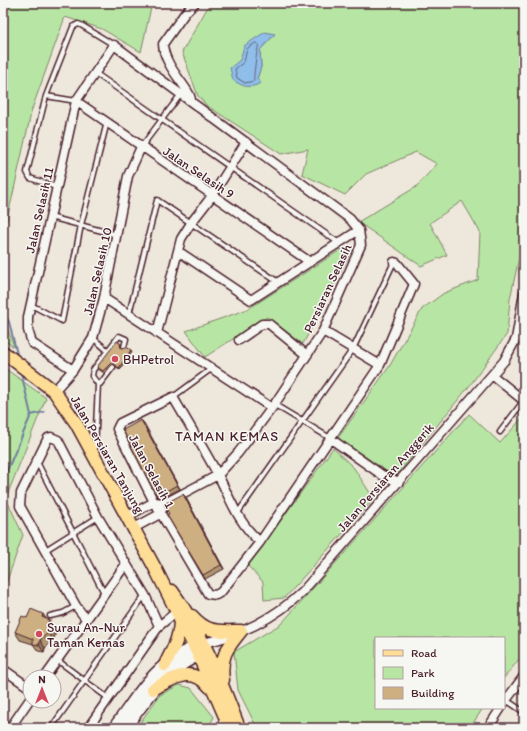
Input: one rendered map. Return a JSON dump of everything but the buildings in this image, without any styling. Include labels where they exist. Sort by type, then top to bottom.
[{"type":"main road","name":"Jalan Persiaran Tanjung","points":[[3,352],[54,391],[95,457],[200,649]]},
{"type":"main road","name":"Jalan Persiaran Tanjung","points":[[179,612],[200,649],[239,728]]},
{"type":"main road","points":[[179,612],[211,630],[241,631]]},
{"type":"main road","points":[[165,665],[176,644],[180,631],[179,612]]},
{"type":"main road","points":[[153,689],[175,677],[187,675],[198,677],[220,691],[223,658],[230,644],[241,631]]},
{"type":"main road","name":"Jalan Persiaran Tanjung","points":[[220,691],[223,724]]},
{"type":"street","points":[[191,101],[190,93],[165,59],[163,44],[185,13],[195,3]]},
{"type":"street","name":"Persiaran Selasih","points":[[114,45],[350,219],[359,230],[361,245],[322,331],[273,406],[238,453],[218,475],[164,503]]},
{"type":"street","name":"Jalan Selasih 11","points":[[73,370],[32,343],[28,330],[28,317],[76,101],[114,45]]},
{"type":"street","name":"Jalan Selasih 9","points":[[76,101],[310,262]]},
{"type":"street","points":[[157,333],[181,239],[191,223],[212,196],[246,142]]},
{"type":"street","name":"Jalan Selasih 10","points":[[54,391],[73,370],[93,338],[104,298],[118,235],[128,176],[141,147]]},
{"type":"street","points":[[178,251],[252,300],[359,230]]},
{"type":"street","points":[[173,397],[218,475],[237,515],[247,531],[260,542],[380,365],[414,284],[397,263],[394,262]]},
{"type":"street","name":"Jalan Persiaran Anggerik","points":[[114,728],[155,674],[165,665],[270,618],[292,602],[504,361],[516,339],[524,293]]},
{"type":"street","points":[[104,298],[211,368],[273,406]]},
{"type":"street","points":[[239,340],[262,324],[269,324],[307,355]]},
{"type":"street","points":[[322,331],[380,365]]},
{"type":"street","points":[[492,375],[524,400]]},
{"type":"street","name":"Jalan Selasih 1","points":[[173,397],[120,423],[117,429],[160,514],[208,594],[216,595],[221,592],[260,542]]},
{"type":"street","points":[[86,619],[76,606],[20,506],[19,499],[36,460],[48,438],[54,436],[58,440],[98,517],[145,595],[159,626]]},
{"type":"street","points":[[331,438],[382,476],[399,482]]},
{"type":"street","points":[[128,516],[154,502],[164,503],[160,514],[134,528]]},
{"type":"street","points":[[51,669],[126,564]]},
{"type":"street","points":[[88,728],[159,626],[179,612]]},
{"type":"street","name":"Jalan Persiaran Anggerik","points":[[125,728],[153,689],[171,670],[200,649]]},
{"type":"street","points":[[3,669],[22,682]]},
{"type":"street","points":[[505,702],[524,676]]},
{"type":"street","points":[[10,728],[23,709]]},
{"type":"street","points":[[488,728],[500,709]]},
{"type":"lane","points":[[56,187],[30,178],[27,175],[46,96],[75,25],[81,25],[114,45]]},
{"type":"lane","points":[[94,73],[230,169],[339,243]]},
{"type":"lane","points":[[141,147],[181,94]]},
{"type":"lane","points":[[46,96],[76,101]]},
{"type":"lane","points":[[30,305],[62,321],[81,226],[107,122]]},
{"type":"lane","points":[[129,314],[157,200],[279,282]]},
{"type":"lane","points":[[50,217],[118,235]]},
{"type":"lane","points":[[237,515],[353,349],[394,262]]},
{"type":"lane","points":[[95,457],[98,384],[92,376],[93,370],[119,336],[126,339],[124,347]]},
{"type":"lane","points":[[93,338],[107,350]]},
{"type":"lane","points":[[98,384],[100,384],[113,367]]},
{"type":"lane","name":"Jalan Selasih 1","points":[[173,397],[211,368]]},
{"type":"lane","points":[[500,432],[524,400]]},
{"type":"lane","points":[[273,406],[303,421],[331,438]]},
{"type":"lane","points":[[36,460],[74,532],[104,594]]},
{"type":"lane","points":[[44,551],[98,517]]},
{"type":"lane","points":[[51,728],[145,595]]},
{"type":"lane","points":[[50,616],[63,613],[76,606]]},
{"type":"lane","points":[[57,660],[108,698]]},
{"type":"lane","points":[[505,702],[524,712]]},
{"type":"lane","points":[[213,728],[223,724]]},
{"type":"green space","points":[[3,3],[152,3],[141,52],[102,29],[65,17],[32,109],[3,238]]},
{"type":"green space","points":[[215,3],[357,3],[360,6],[366,3],[524,3],[524,235],[510,299],[507,334],[471,384],[395,477],[338,438],[389,367],[422,309],[444,293],[478,280],[480,232],[462,201],[430,223],[447,255],[421,266],[358,222],[416,187],[437,164],[416,152],[366,174],[345,195],[302,174],[308,149],[281,154],[206,105],[198,96],[182,52],[209,5]],"holes":[[[275,34],[260,50],[261,67],[257,79],[260,83],[240,60]]]},
{"type":"green space","points":[[342,249],[349,255],[303,344],[267,317],[205,357],[186,331],[248,309]]},
{"type":"green space","points":[[3,318],[15,348],[3,339]]},
{"type":"green space","points":[[3,367],[46,398],[6,498],[23,535],[3,592]]},
{"type":"green space","points":[[469,414],[500,443],[524,416],[524,653],[505,677],[505,637],[375,637],[375,709],[482,709],[470,728],[257,728],[238,690],[234,652],[281,624]]},
{"type":"green space","points":[[333,448],[354,468],[374,499],[284,598],[264,600],[263,582],[248,566]]},
{"type":"green space","points":[[179,685],[191,688],[214,717],[208,728],[136,728],[160,695]]},
{"type":"water","points":[[265,32],[275,34],[260,50],[261,67],[257,79],[261,83],[250,87],[240,84],[233,80],[230,68],[240,60],[244,46]]},
{"type":"waterway","points":[[3,311],[9,322],[18,358]]},
{"type":"waterway","points":[[3,480],[31,415],[21,372]]},
{"type":"waterway","points":[[31,415],[44,412]]},
{"type":"place","name":"BHPetrol","points":[[115,359]]},
{"type":"place","name":"Surau An-Nur Taman Kemas","points":[[39,634]]},
{"type":"district","name":"TAMAN KEMAS","points":[[227,436]]}]
